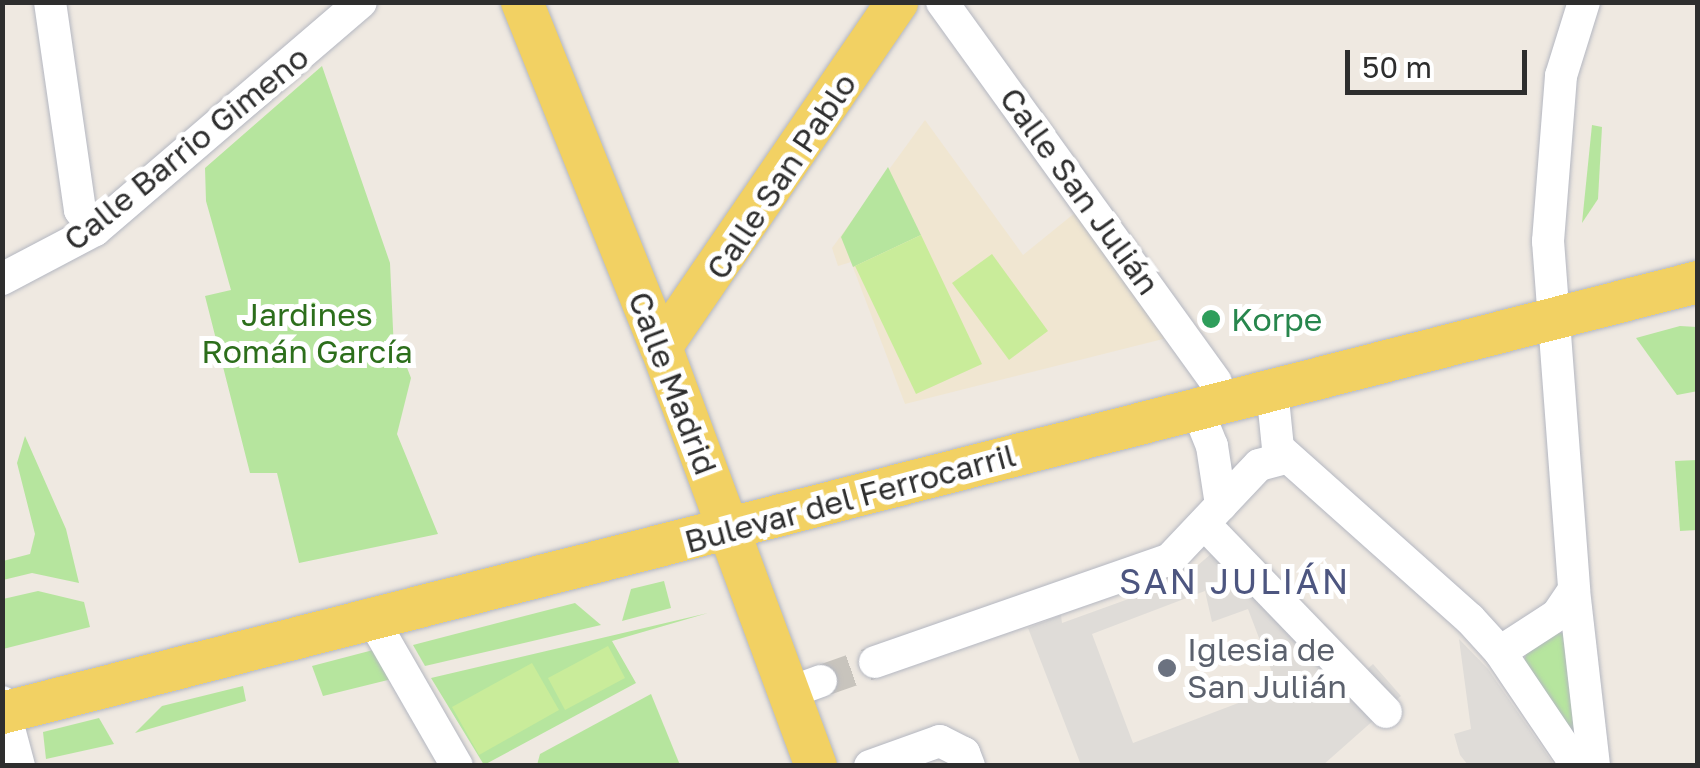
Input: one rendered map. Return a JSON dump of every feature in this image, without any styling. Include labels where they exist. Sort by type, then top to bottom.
[{"type":"main road","name":"Calle Madrid","points":[[522,2],[661,347],[723,520],[804,687],[816,766]]},
{"type":"main road","name":"Calle San Pablo","points":[[661,347],[897,2]]},
{"type":"main road","name":"Bulevar del Ferrocarril","points":[[1206,395],[1272,390],[1698,262]]},
{"type":"main road","name":"Bulevar del Ferrocarril","points":[[4,703],[1553,308],[1698,282]]},
{"type":"main road","name":"Bulevar del Ferrocarril","points":[[4,703],[373,620],[723,520]]},
{"type":"street","points":[[50,2],[80,210],[96,230]]},
{"type":"street","name":"Calle Barrio Gimeno","points":[[2,279],[96,230],[361,2]]},
{"type":"street","name":"Calle San Julián","points":[[942,2],[1206,395],[1218,520]]},
{"type":"street","points":[[1584,2],[1565,53],[1548,226],[1574,590],[1594,766]]},
{"type":"street","points":[[1272,390],[1274,439],[1288,457],[1500,652],[1577,766]]},
{"type":"street","points":[[875,662],[1170,559],[1218,520],[1259,464],[1288,457]]},
{"type":"street","points":[[1218,520],[1386,712]]},
{"type":"street","points":[[1500,652],[1547,622],[1574,590]]},
{"type":"street","points":[[373,620],[457,766]]},
{"type":"street","points":[[1547,622],[1562,620],[1580,629]]},
{"type":"street","points":[[4,703],[19,766]]},
{"type":"street","points":[[870,766],[940,741],[964,753],[969,766]]},
{"type":"shaded area","points":[[925,120],[1023,255],[1076,212],[1171,337],[905,404],[851,262],[838,266],[832,248]]},
{"type":"shaded area","points":[[1212,553],[1360,676],[1373,664],[1401,696],[1323,765],[1081,765],[1028,628],[1061,615],[1062,623],[1181,580]],"holes":[[[1205,591],[1212,622],[1248,609],[1278,688],[1133,743],[1092,634]]]},
{"type":"shaded area","points":[[1459,639],[1488,669],[1554,765],[1468,765],[1460,755],[1454,734],[1471,729]]},
{"type":"green space","name":"Jardines Román García","points":[[322,66],[390,263],[394,351],[401,352],[411,378],[397,434],[438,534],[299,563],[277,473],[250,473],[205,296],[231,290],[206,201],[205,168]]},
{"type":"green space","points":[[1592,125],[1602,127],[1598,199],[1582,223]]},
{"type":"green space","points":[[888,167],[921,235],[853,267],[841,237]]},
{"type":"green space","points":[[921,235],[982,364],[916,394],[855,266]]},
{"type":"green space","points":[[992,254],[1048,331],[1009,360],[952,283]]},
{"type":"green space","points":[[1680,326],[1697,327],[1698,391],[1677,395],[1636,338]]},
{"type":"green space","points":[[25,436],[66,529],[79,583],[32,573],[3,580],[3,561],[30,554],[35,534],[17,463]]},
{"type":"green space","points":[[1697,460],[1697,530],[1680,531],[1675,461]]},
{"type":"green space","points":[[664,581],[671,608],[622,621],[631,589]]},
{"type":"green space","points":[[38,591],[84,602],[90,627],[3,649],[3,599]]},
{"type":"green space","points":[[575,603],[601,625],[425,666],[413,645]]},
{"type":"green space","points":[[708,613],[612,641],[636,683],[484,765],[431,678]]},
{"type":"green space","points":[[1555,633],[1564,633],[1575,736],[1524,661],[1527,651]]},
{"type":"green space","points":[[608,646],[625,678],[565,710],[548,678]]},
{"type":"green space","points":[[377,649],[392,679],[323,696],[312,666]]},
{"type":"green space","points":[[532,663],[559,710],[479,755],[452,707]]},
{"type":"green space","points":[[243,686],[246,701],[135,733],[162,706]]},
{"type":"green space","points":[[651,694],[680,765],[537,765],[540,754]]},
{"type":"green space","points":[[99,718],[114,744],[46,759],[43,732]]},
{"type":"tunnel","points":[[821,681],[875,662]]},
{"type":"place","name":"Korpe","points":[[1211,319]]},
{"type":"place","name":"Iglesia de San Julián","points":[[1167,668]]},
{"type":"district","name":"SAN JULIÁN","points":[[1235,581]]}]
